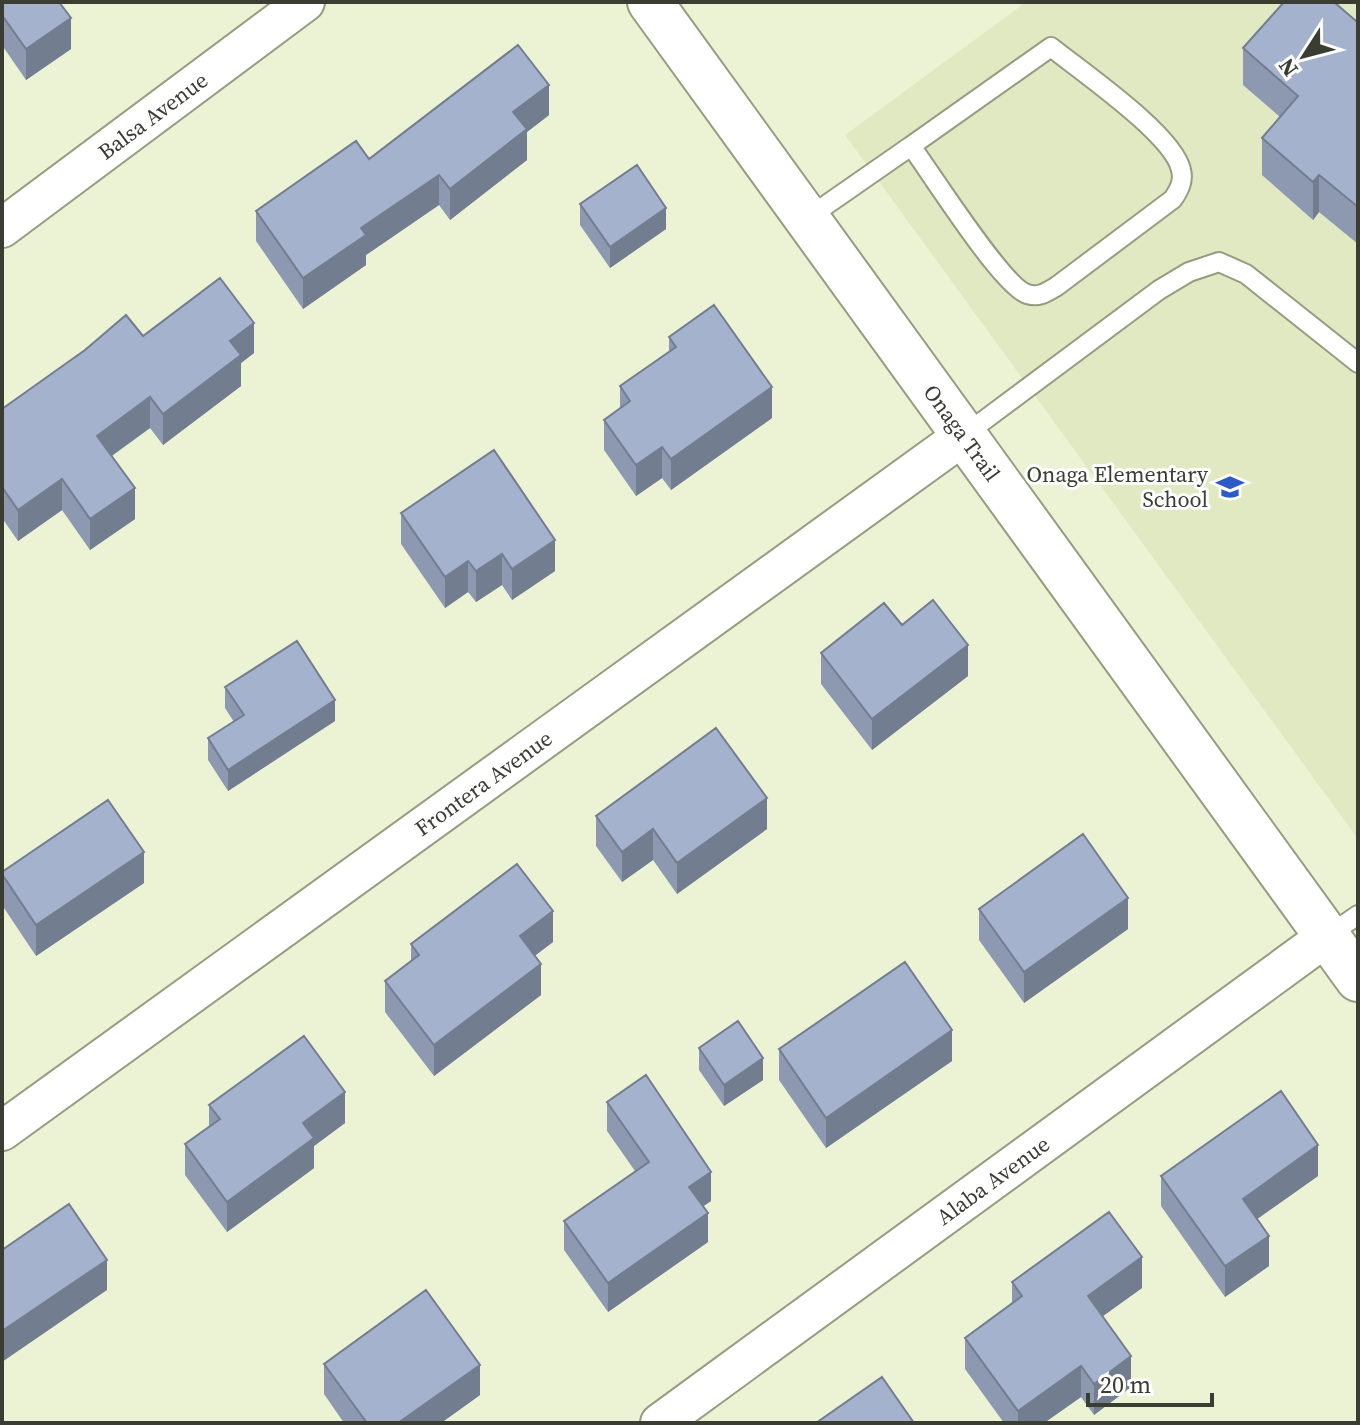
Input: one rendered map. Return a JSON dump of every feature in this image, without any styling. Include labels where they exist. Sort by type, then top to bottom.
[{"type":"street","name":"Balsa Avenue","points":[[2,228],[305,2]]},
{"type":"street","name":"Onaga Trail","points":[[650,2],[963,436],[1342,926],[1358,979]]},
{"type":"street","name":"Frontera Avenue","points":[[2,1131],[963,436]]},
{"type":"street","name":"Alaba Avenue","points":[[660,1423],[1342,926]]},
{"type":"lane","points":[[806,219],[1051,47],[1170,145],[1182,173],[1181,187],[1173,199],[1057,286],[1038,296],[1026,294],[1005,276],[911,146]]},
{"type":"lane","points":[[963,436],[1159,290],[1189,272],[1219,262],[1246,274],[1358,363]]},
{"type":"shaded area","name":"Onaga Elementary School","points":[[1026,2],[1358,2],[1358,839],[845,135]]},
{"type":"building","points":[[2,2],[59,2],[71,18],[26,49],[2,19]]},
{"type":"building","points":[[1284,2],[1334,2],[1356,21],[1358,19],[1358,207],[1319,175],[1313,182],[1262,138],[1298,96],[1243,48]]},
{"type":"building","points":[[518,45],[549,85],[513,112],[527,129],[450,189],[439,175],[361,228],[366,235],[303,278],[256,211],[356,141],[369,159]]},
{"type":"building","points":[[637,165],[666,208],[610,247],[580,204]]},
{"type":"building","points":[[220,278],[254,323],[230,341],[241,355],[163,414],[150,397],[97,436],[135,488],[90,519],[62,479],[18,510],[2,487],[2,409],[85,350],[126,315],[143,336]]},
{"type":"building","points":[[714,305],[772,387],[671,459],[662,447],[636,465],[604,420],[630,401],[620,386],[676,347],[669,337]]},
{"type":"building","points":[[494,450],[555,540],[512,569],[502,554],[476,571],[468,561],[445,577],[401,513]]},
{"type":"building","points":[[933,600],[968,645],[872,719],[821,653],[884,603],[902,625]]},
{"type":"building","points":[[297,641],[335,700],[228,770],[208,738],[244,715],[225,687]]},
{"type":"building","points":[[716,728],[767,798],[677,863],[653,829],[622,852],[596,816]]},
{"type":"building","points":[[108,800],[144,852],[36,925],[2,872]]},
{"type":"building","points":[[1083,834],[1128,898],[1024,972],[979,909]]},
{"type":"building","points":[[517,864],[553,911],[520,936],[541,964],[434,1045],[385,981],[419,955],[411,944]]},
{"type":"building","points":[[905,962],[952,1030],[826,1118],[779,1049]]},
{"type":"building","points":[[738,1021],[763,1058],[724,1085],[699,1048]]},
{"type":"building","points":[[304,1036],[345,1092],[303,1123],[314,1138],[227,1202],[185,1144],[220,1119],[209,1105]]},
{"type":"building","points":[[646,1075],[711,1172],[689,1187],[708,1213],[608,1283],[564,1221],[649,1162],[607,1102]]},
{"type":"building","points":[[1281,1091],[1318,1145],[1243,1199],[1269,1236],[1225,1266],[1161,1176]]},
{"type":"building","points":[[69,1204],[107,1260],[2,1331],[2,1250]]},
{"type":"building","points":[[1109,1212],[1142,1257],[1088,1296],[1131,1356],[1094,1384],[1081,1366],[1018,1411],[965,1338],[1022,1296],[1012,1282]]},
{"type":"building","points":[[426,1290],[480,1365],[398,1423],[367,1423],[324,1364]]},
{"type":"building","points":[[882,1377],[914,1423],[816,1423]]},
{"type":"place","name":"Onaga Elementary School","points":[[1230,487]]}]
